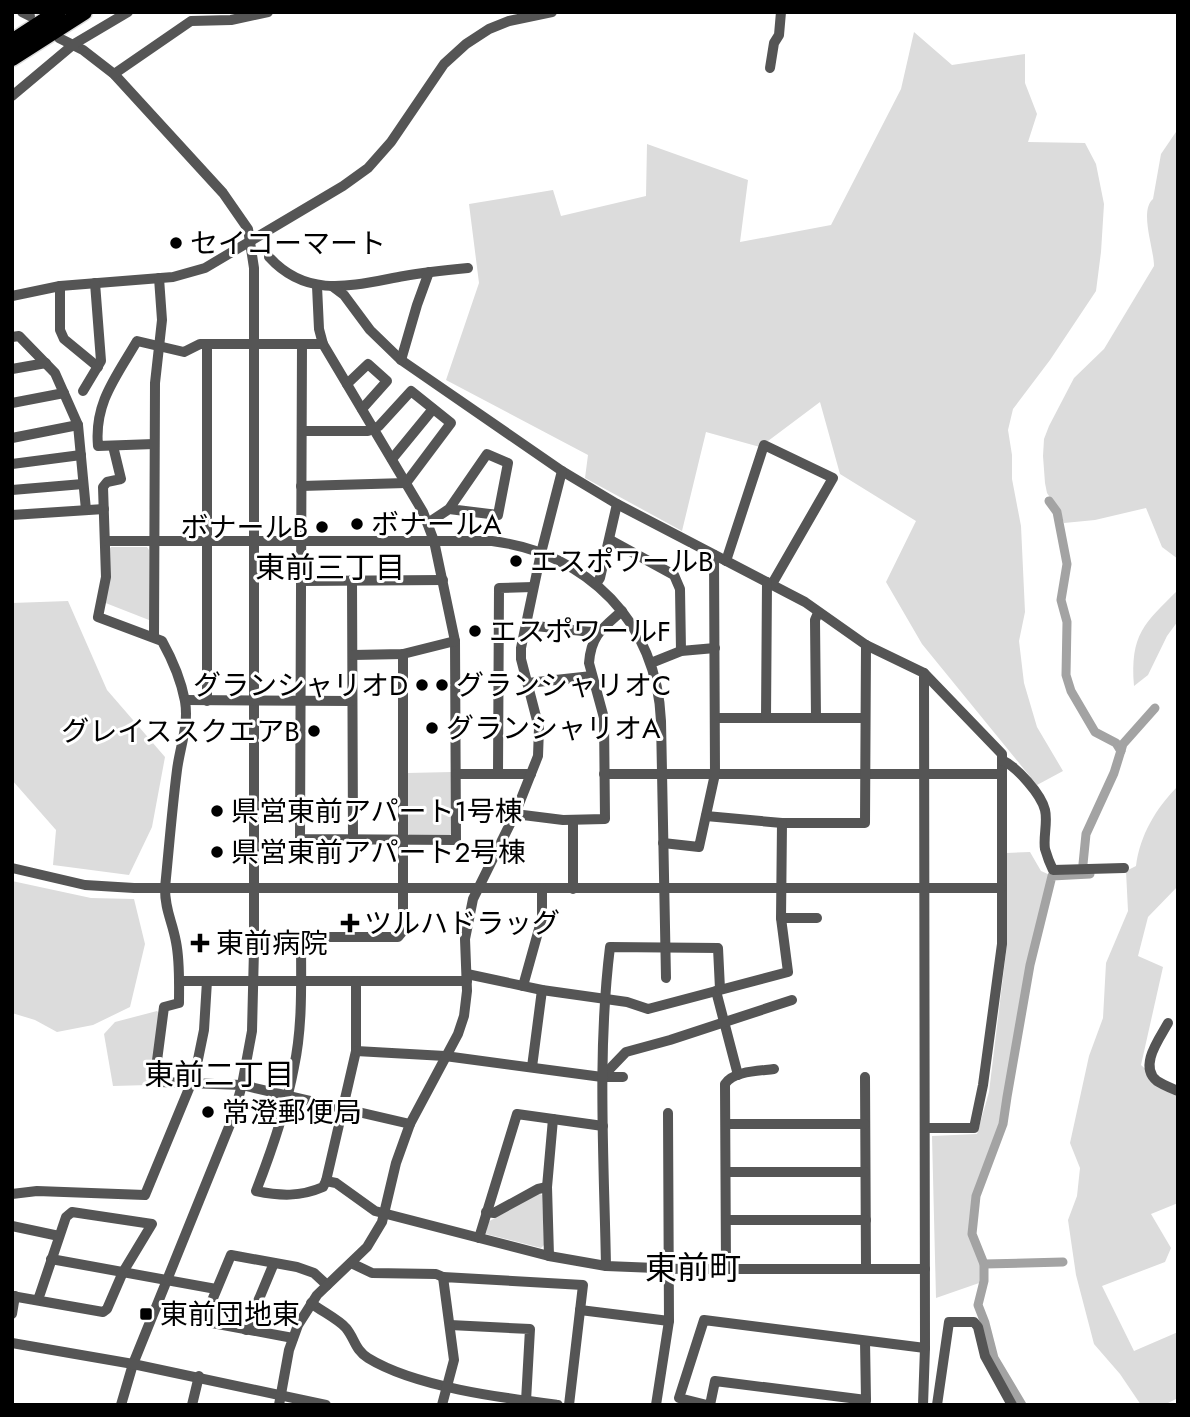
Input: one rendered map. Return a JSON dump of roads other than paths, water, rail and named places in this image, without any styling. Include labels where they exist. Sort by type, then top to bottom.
[{"type":"highway","points":[[12,42],[58,12]]},
{"type":"highway","points":[[12,58],[84,12]]},
{"type":"street","points":[[12,96],[74,44],[128,12]]},
{"type":"street","points":[[114,74],[191,21],[231,20],[268,12]]},
{"type":"street","points":[[12,296],[60,286],[159,278],[205,268],[343,186],[368,168],[391,142],[454,54],[478,36],[505,17],[552,12]]},
{"type":"street","points":[[770,68],[774,43],[779,35],[781,12]]},
{"type":"street","points":[[59,38],[74,44],[114,74],[223,193],[239,214],[251,241],[254,268],[252,1031],[242,1085],[226,1136],[133,1364],[121,1405]]},
{"type":"street","points":[[269,257],[281,270],[317,286],[346,287],[468,268]]},
{"type":"street","points":[[401,360],[416,305],[429,272]]},
{"type":"street","points":[[154,637],[155,383],[162,320],[159,278]]},
{"type":"street","points":[[83,391],[101,361],[95,283]]},
{"type":"street","points":[[60,286],[60,330],[64,339],[97,367]]},
{"type":"street","points":[[302,344],[300,839],[456,840],[455,640],[434,541],[428,523],[406,483],[323,345],[319,329],[317,286]]},
{"type":"street","points":[[332,286],[344,295],[370,330],[401,360],[562,471],[617,504],[805,602],[866,645],[924,673],[1002,754],[1002,944],[983,1086],[974,1128],[925,1128]]},
{"type":"street","points":[[12,337],[19,336],[55,373],[78,425],[86,510]]},
{"type":"street","points":[[154,444],[98,446],[96,428],[99,412],[136,341],[184,352],[200,344],[323,345]]},
{"type":"street","points":[[207,344],[207,701]]},
{"type":"street","points":[[12,369],[46,363]]},
{"type":"street","points":[[347,384],[368,364],[387,381],[362,409]]},
{"type":"street","points":[[302,431],[368,431],[411,391],[451,423],[406,483]]},
{"type":"street","points":[[12,403],[64,393]]},
{"type":"street","points":[[392,459],[433,409]]},
{"type":"street","points":[[12,438],[78,425]]},
{"type":"street","points":[[113,446],[121,479],[107,482],[103,488],[106,577],[98,617],[162,641],[172,658],[185,700],[186,730],[177,767],[164,907],[176,939],[179,1003],[164,1007],[155,1076],[160,1082],[242,1085],[410,1124]]},
{"type":"street","points":[[726,561],[764,446],[833,478],[769,583],[766,718]]},
{"type":"street","points":[[428,523],[449,509],[487,454],[508,463],[498,515],[449,509]]},
{"type":"street","points":[[12,464],[81,455]]},
{"type":"street","points":[[280,1399],[293,1338],[311,1303],[367,1247],[382,1222],[396,1163],[410,1124],[458,1034],[464,1016],[467,977],[466,927],[477,889],[515,814],[538,756],[539,727],[521,659],[533,587],[562,471]]},
{"type":"street","points":[[301,486],[406,483]]},
{"type":"street","points":[[12,490],[83,484]]},
{"type":"street","points":[[596,584],[610,540],[617,504]]},
{"type":"street","points":[[12,515],[104,509]]},
{"type":"street","points":[[610,540],[674,575],[680,589],[681,651]]},
{"type":"street","points":[[106,541],[492,541],[509,543],[563,562],[596,584],[636,630],[651,663],[661,710],[666,978]]},
{"type":"street","points":[[663,843],[699,847],[715,774],[714,555]]},
{"type":"street","points":[[352,580],[353,840]]},
{"type":"street","points":[[301,581],[443,580]]},
{"type":"street","points":[[498,774],[499,588],[533,587]]},
{"type":"street","points":[[515,814],[573,820],[605,819],[604,719],[589,655],[596,635],[622,611]]},
{"type":"street","points":[[816,718],[815,620],[818,613]]},
{"type":"street","points":[[526,625],[592,632],[596,635]]},
{"type":"street","points":[[353,655],[403,653],[455,640]]},
{"type":"street","points":[[706,816],[782,823],[865,823],[866,645]]},
{"type":"street","points":[[651,663],[681,651],[715,648]]},
{"type":"street","points":[[356,981],[356,1051],[326,1181],[323,1187],[298,1195],[274,1195],[256,1191],[288,1096],[297,1045],[301,982],[300,937],[398,937],[403,931],[403,653]]},
{"type":"street","points":[[923,1405],[924,673]]},
{"type":"street","points":[[528,683],[592,677]]},
{"type":"street","points":[[185,700],[352,701]]},
{"type":"street","points":[[715,718],[865,718]]},
{"type":"street","points":[[1002,760],[1011,764],[1028,782],[1042,803],[1045,811],[1045,849],[1053,870],[1124,868]]},
{"type":"street","points":[[456,774],[531,774]]},
{"type":"street","points":[[604,774],[1001,774]]},
{"type":"street","points":[[573,820],[573,888]]},
{"type":"street","points":[[180,981],[301,982],[467,977],[605,998],[648,1009],[788,972],[781,918],[782,823]]},
{"type":"street","points":[[12,868],[85,885],[165,888],[1001,888]]},
{"type":"street","points":[[523,986],[542,918],[542,889]]},
{"type":"street","points":[[781,918],[817,918]]},
{"type":"street","points":[[606,1266],[602,1077],[610,947],[718,948],[718,990],[738,1075]]},
{"type":"street","points":[[12,1194],[72,1192],[145,1195],[192,1082],[204,1030],[207,981]]},
{"type":"street","points":[[532,1067],[542,990]]},
{"type":"street","points":[[602,1077],[626,1052],[792,1000]]},
{"type":"street","points":[[1168,1023],[1149,1060],[1150,1072],[1155,1080],[1178,1091]]},
{"type":"street","points":[[356,1051],[445,1056],[602,1077],[623,1077]]},
{"type":"street","points":[[726,1269],[725,1084],[738,1075],[774,1069]]},
{"type":"street","points":[[865,1077],[866,1269]]},
{"type":"street","points":[[656,1405],[669,1321],[668,1113]]},
{"type":"street","points":[[479,1238],[517,1114],[603,1126]]},
{"type":"street","points":[[549,1256],[547,1187],[553,1119]]},
{"type":"street","points":[[726,1124],[865,1124]]},
{"type":"street","points":[[726,1172],[865,1172]]},
{"type":"street","points":[[326,1181],[336,1183],[375,1211],[549,1256],[606,1266],[670,1269],[925,1269]]},
{"type":"street","points":[[486,1212],[494,1213],[538,1189],[547,1187]]},
{"type":"street","points":[[12,1314],[14,1296],[103,1312],[152,1223],[72,1212],[66,1217],[38,1300]]},
{"type":"street","points":[[726,1220],[866,1220]]},
{"type":"street","points":[[12,1226],[59,1236]]},
{"type":"street","points":[[293,1338],[207,1322],[206,1315],[232,1255],[297,1267],[314,1273],[327,1285]]},
{"type":"street","points":[[51,1259],[216,1289]]},
{"type":"street","points":[[246,1329],[274,1262]]},
{"type":"street","points":[[351,1262],[372,1273],[436,1274],[583,1285],[569,1405]]},
{"type":"street","points":[[442,1405],[454,1360],[443,1276]]},
{"type":"street","points":[[311,1303],[346,1328],[357,1349],[368,1358],[408,1376],[526,1401],[558,1405]]},
{"type":"street","points":[[580,1310],[669,1321]]},
{"type":"street","points":[[865,1341],[865,1402],[715,1381],[709,1405],[679,1398],[704,1320],[925,1348]]},
{"type":"street","points":[[937,1405],[949,1322],[974,1322],[978,1327],[985,1356],[1012,1405]]},
{"type":"street","points":[[450,1325],[530,1329],[526,1401]]},
{"type":"street","points":[[12,1343],[199,1376],[280,1399],[326,1405]]},
{"type":"street","points":[[192,1405],[199,1376]]},
{"type":"waterway","points":[[1049,501],[1057,512],[1067,564],[1061,600],[1067,622],[1066,675],[1071,691],[1095,732],[1116,743],[1121,751]]},
{"type":"waterway","points":[[1083,864],[1086,834],[1114,773],[1123,744],[1155,708]]},
{"type":"waterway","points":[[1022,1405],[994,1358],[978,1305],[984,1281],[984,1264],[972,1234],[976,1196],[1003,1124],[1030,965],[1052,876],[1090,874]]},
{"type":"waterway","points":[[984,1264],[1063,1262]]},
{"type":"place","name":"セイコーマート","points":[[176,243]]},
{"type":"place","name":"ボナールA","points":[[357,524]]},
{"type":"place","name":"ボナールB","points":[[322,527]]},
{"type":"place","name":"エスポワールB","points":[[516,561]]},
{"type":"place","name":"エスポワールF","points":[[475,631]]},
{"type":"place","name":"グランシャリオD","points":[[422,685]]},
{"type":"place","name":"グランシャリオC","points":[[442,685]]},
{"type":"place","name":"グランシャリオA","points":[[432,728]]},
{"type":"place","name":"グレイススクエアB","points":[[314,731]]},
{"type":"place","name":"県営東前アパート1号棟","points":[[217,811]]},
{"type":"place","name":"県営東前アパート2号棟","points":[[217,852]]},
{"type":"place","name":"ツルハドラッグ","points":[[350,923]]},
{"type":"place","name":"東前病院","points":[[200,943]]},
{"type":"place","name":"常澄郵便局","points":[[208,1112]]},
{"type":"place","name":"東前団地東","points":[[146,1314]]},
{"type":"district","name":"東前三丁目","points":[[330,567]]},
{"type":"district","name":"東前二丁目","points":[[219,1074]]},
{"type":"district","name":"東前町","points":[[693,1268]]}]
